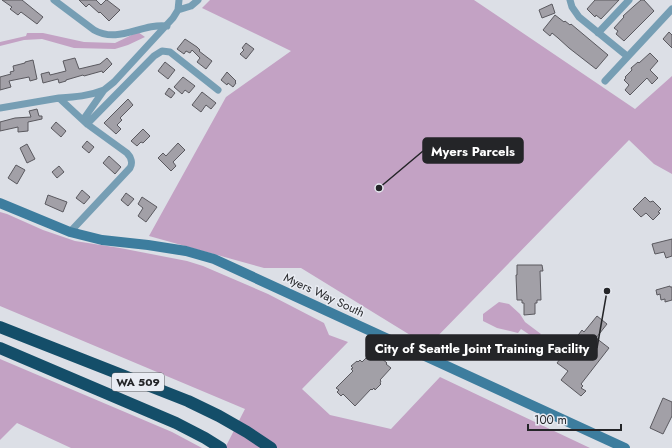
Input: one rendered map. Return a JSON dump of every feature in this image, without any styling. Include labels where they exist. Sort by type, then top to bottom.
[{"type":"highway","name":"WA 509","points":[[0,327],[188,401],[219,416],[271,448]]},
{"type":"highway","name":"WA 509","points":[[0,348],[176,423],[221,448]]},
{"type":"main road","name":"Myers Way South","points":[[0,202],[70,232],[102,240],[186,251],[214,259],[625,448]]},
{"type":"street","points":[[54,0],[94,30],[104,34],[118,35],[149,27],[160,25],[167,26]]},
{"type":"street","points":[[0,108],[59,98],[78,97],[104,90],[114,82],[167,26],[178,10],[179,0]]},
{"type":"street","points":[[178,10],[191,6],[198,0]]},
{"type":"street","points":[[598,32],[629,0]]},
{"type":"street","points":[[571,4],[579,17],[627,56]]},
{"type":"street","points":[[605,81],[672,9]]},
{"type":"street","points":[[85,122],[154,56],[162,51],[170,52],[218,90]]},
{"type":"street","points":[[85,122],[104,90]]},
{"type":"street","points":[[59,98],[85,122],[127,153],[132,162],[130,168],[70,232]]},
{"type":"shaded area","points":[[210,0],[474,0],[635,109],[672,76],[672,174],[654,164],[629,140],[428,346],[301,268],[264,268],[149,236],[226,97],[291,51],[202,8]]},
{"type":"shaded area","points":[[138,32],[145,37],[115,49],[74,48],[42,39],[24,40],[0,46],[0,42],[26,36],[27,33],[43,33],[84,42],[115,43]]},
{"type":"shaded area","points":[[0,212],[43,230],[75,241],[187,261],[203,266],[268,294],[324,323],[329,335],[348,342],[302,389],[330,415],[391,429],[440,377],[590,448],[225,448],[245,409],[0,306]]},
{"type":"shaded area","points":[[499,302],[509,304],[520,314],[525,322],[541,334],[536,339],[521,329],[518,333],[497,328],[483,321],[483,314]]},
{"type":"shaded area","points":[[0,359],[172,432],[202,448],[71,448],[17,423],[0,440]]},
{"type":"building","points":[[2,0],[22,0],[43,17],[37,24],[21,12],[18,15],[10,9],[12,7]]},
{"type":"building","points":[[79,0],[96,0],[101,5],[107,0],[120,10],[109,21],[89,4],[86,7]]},
{"type":"building","points":[[595,0],[619,0],[601,19],[596,15],[595,17],[587,9]]},
{"type":"building","points":[[641,0],[644,0],[654,11],[624,41],[616,34],[618,31],[614,28],[624,17],[623,16]]},
{"type":"building","points":[[552,4],[555,13],[542,18],[539,10]]},
{"type":"building","points":[[555,15],[564,22],[565,21],[570,25],[571,24],[608,55],[596,69],[552,33],[550,36],[543,30]]},
{"type":"building","points":[[669,32],[672,35],[672,48],[663,39]]},
{"type":"building","points":[[185,39],[197,47],[200,50],[199,51],[212,61],[206,69],[197,62],[200,58],[192,50],[190,53],[186,51],[184,54],[177,49]]},
{"type":"building","points":[[246,43],[254,49],[246,59],[240,54],[244,50],[242,48]]},
{"type":"building","points":[[650,53],[658,61],[650,70],[658,78],[652,84],[647,78],[630,95],[625,90],[629,85],[624,80],[626,78],[625,77],[632,70],[631,68]]},
{"type":"building","points":[[75,58],[79,69],[100,64],[107,58],[112,64],[103,73],[102,71],[83,75],[59,83],[58,79],[43,83],[41,74],[49,72],[50,75],[66,71],[63,61]]},
{"type":"building","points":[[33,60],[37,79],[30,81],[29,77],[9,81],[11,87],[0,90],[0,77],[11,74],[10,72],[14,71],[13,66]]},
{"type":"building","points":[[165,62],[175,70],[168,79],[158,71]]},
{"type":"building","points":[[227,72],[236,81],[233,87],[228,83],[227,85],[221,80]]},
{"type":"building","points":[[183,77],[195,86],[189,93],[185,90],[182,94],[174,87]]},
{"type":"building","points":[[169,88],[175,93],[171,98],[165,94]]},
{"type":"building","points":[[202,92],[216,103],[211,109],[206,105],[201,112],[192,105]]},
{"type":"building","points":[[128,99],[133,105],[120,118],[122,120],[117,125],[121,129],[116,134],[104,123]]},
{"type":"building","points":[[37,109],[39,116],[42,116],[42,119],[28,122],[28,131],[18,132],[18,127],[0,131],[0,122],[15,118],[31,117],[29,111]]},
{"type":"building","points":[[56,122],[66,131],[61,137],[51,128]]},
{"type":"building","points":[[143,129],[150,136],[143,143],[141,142],[137,146],[131,141]]},
{"type":"building","points":[[87,141],[94,147],[89,153],[82,147]]},
{"type":"building","points":[[178,143],[185,150],[173,162],[176,166],[171,171],[158,158],[163,153],[166,156]]},
{"type":"building","points":[[27,144],[35,159],[27,163],[20,148]]},
{"type":"building","points":[[109,156],[121,167],[115,174],[103,163]]},
{"type":"building","points":[[16,165],[25,170],[17,184],[8,178]]},
{"type":"building","points":[[59,166],[64,172],[57,178],[52,172]]},
{"type":"building","points":[[82,190],[90,197],[84,204],[76,198]]},
{"type":"building","points":[[126,193],[134,199],[128,206],[121,200]]},
{"type":"building","points":[[48,195],[67,202],[63,212],[45,204]]},
{"type":"building","points":[[142,197],[157,207],[146,222],[138,216],[143,208],[138,204]]},
{"type":"building","points":[[645,197],[650,202],[653,201],[661,209],[658,212],[660,213],[653,220],[646,213],[641,217],[633,209]]},
{"type":"building","points":[[672,239],[672,256],[666,258],[664,252],[655,254],[652,244]]},
{"type":"building","points":[[517,265],[542,265],[543,271],[540,271],[541,300],[537,300],[537,303],[535,303],[535,314],[524,315],[524,303],[522,303],[522,300],[517,300]]},
{"type":"building","points":[[670,286],[672,287],[672,300],[665,302],[665,299],[661,300],[660,294],[657,295],[656,290]]},
{"type":"building","points":[[597,316],[607,324],[596,338],[609,348],[581,384],[583,386],[581,388],[586,391],[581,396],[561,380],[568,371],[557,363],[582,330],[584,332]]},
{"type":"building","points":[[373,351],[391,368],[380,380],[381,384],[375,390],[374,388],[372,390],[371,389],[355,406],[343,394],[341,396],[337,392],[339,390],[336,388],[353,371],[351,366],[357,361],[358,362],[360,360],[362,362]]},
{"type":"building","points":[[663,398],[672,402],[672,416],[663,434],[650,428]]},
{"type":"place","name":"Myers Parcels","points":[[379,188]]},
{"type":"place","name":"City of Seattle Joint Training Facility","points":[[607,291]]}]
